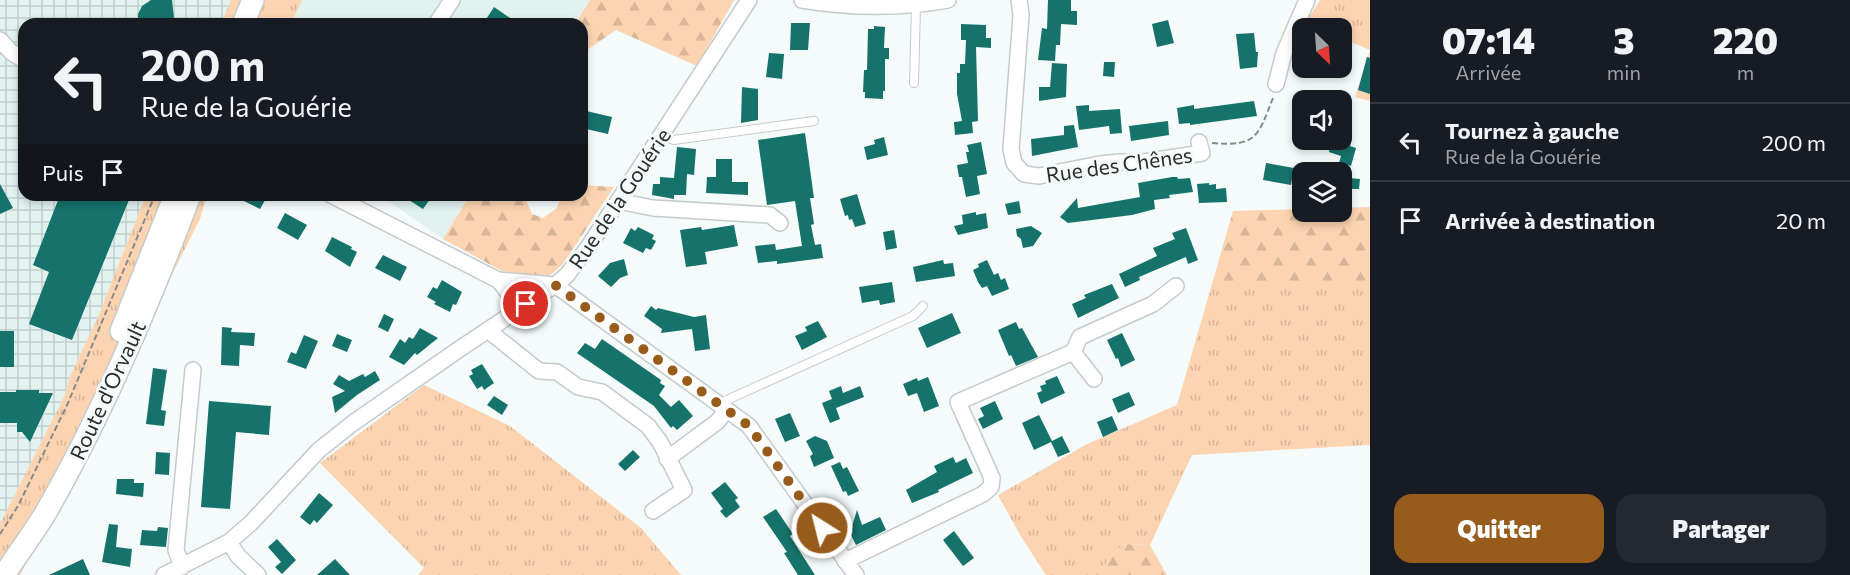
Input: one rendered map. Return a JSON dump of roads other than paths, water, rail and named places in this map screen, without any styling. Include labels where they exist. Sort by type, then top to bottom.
[{"type":"street","points":[[246,18],[253,0]]},
{"type":"street","points":[[259,18],[266,0]]},
{"type":"street","points":[[440,18],[452,0]]},
{"type":"street","name":"Rue de la Gouérie","points":[[164,575],[230,542],[251,523],[319,450],[353,423],[555,285],[573,268],[749,0]]},
{"type":"street","points":[[802,0],[870,8],[916,6],[948,0]]},
{"type":"street","name":"Rue des Chênes","points":[[1018,0],[1021,15],[1011,148],[1014,163],[1024,174],[1039,176],[1100,164],[1137,163],[1202,153],[1199,142]]},
{"type":"street","points":[[1276,84],[1284,53],[1308,0]]},
{"type":"street","points":[[0,40],[18,56]]},
{"type":"street","name":"Route d'Orvault","points":[[3,575],[69,447],[110,359],[173,201]]},
{"type":"street","name":"Route d'Orvault","points":[[3,575],[43,517],[102,407],[132,342],[188,201]]},
{"type":"street","points":[[343,201],[498,280],[508,291],[512,300],[511,314]]},
{"type":"street","points":[[618,201],[653,208],[770,215],[780,223]]},
{"type":"street","points":[[498,280],[555,285],[749,426],[856,575]]},
{"type":"street","points":[[845,561],[983,495],[991,487],[992,478],[958,402],[1073,352],[1080,337],[1153,304],[1176,286]]},
{"type":"street","points":[[489,329],[539,371],[557,372],[578,387],[602,392],[648,426],[660,442],[684,490],[653,511]]},
{"type":"street","points":[[1073,352],[1094,379]]},
{"type":"street","points":[[182,567],[176,550],[193,370]]},
{"type":"street","points":[[667,459],[717,422],[722,407]]},
{"type":"street","points":[[230,542],[238,556],[258,575]]},
{"type":"lane","points":[[914,83],[916,6]]},
{"type":"lane","points":[[660,136],[674,140],[814,121]]},
{"type":"lane","points":[[722,407],[913,316],[923,306]]}]
